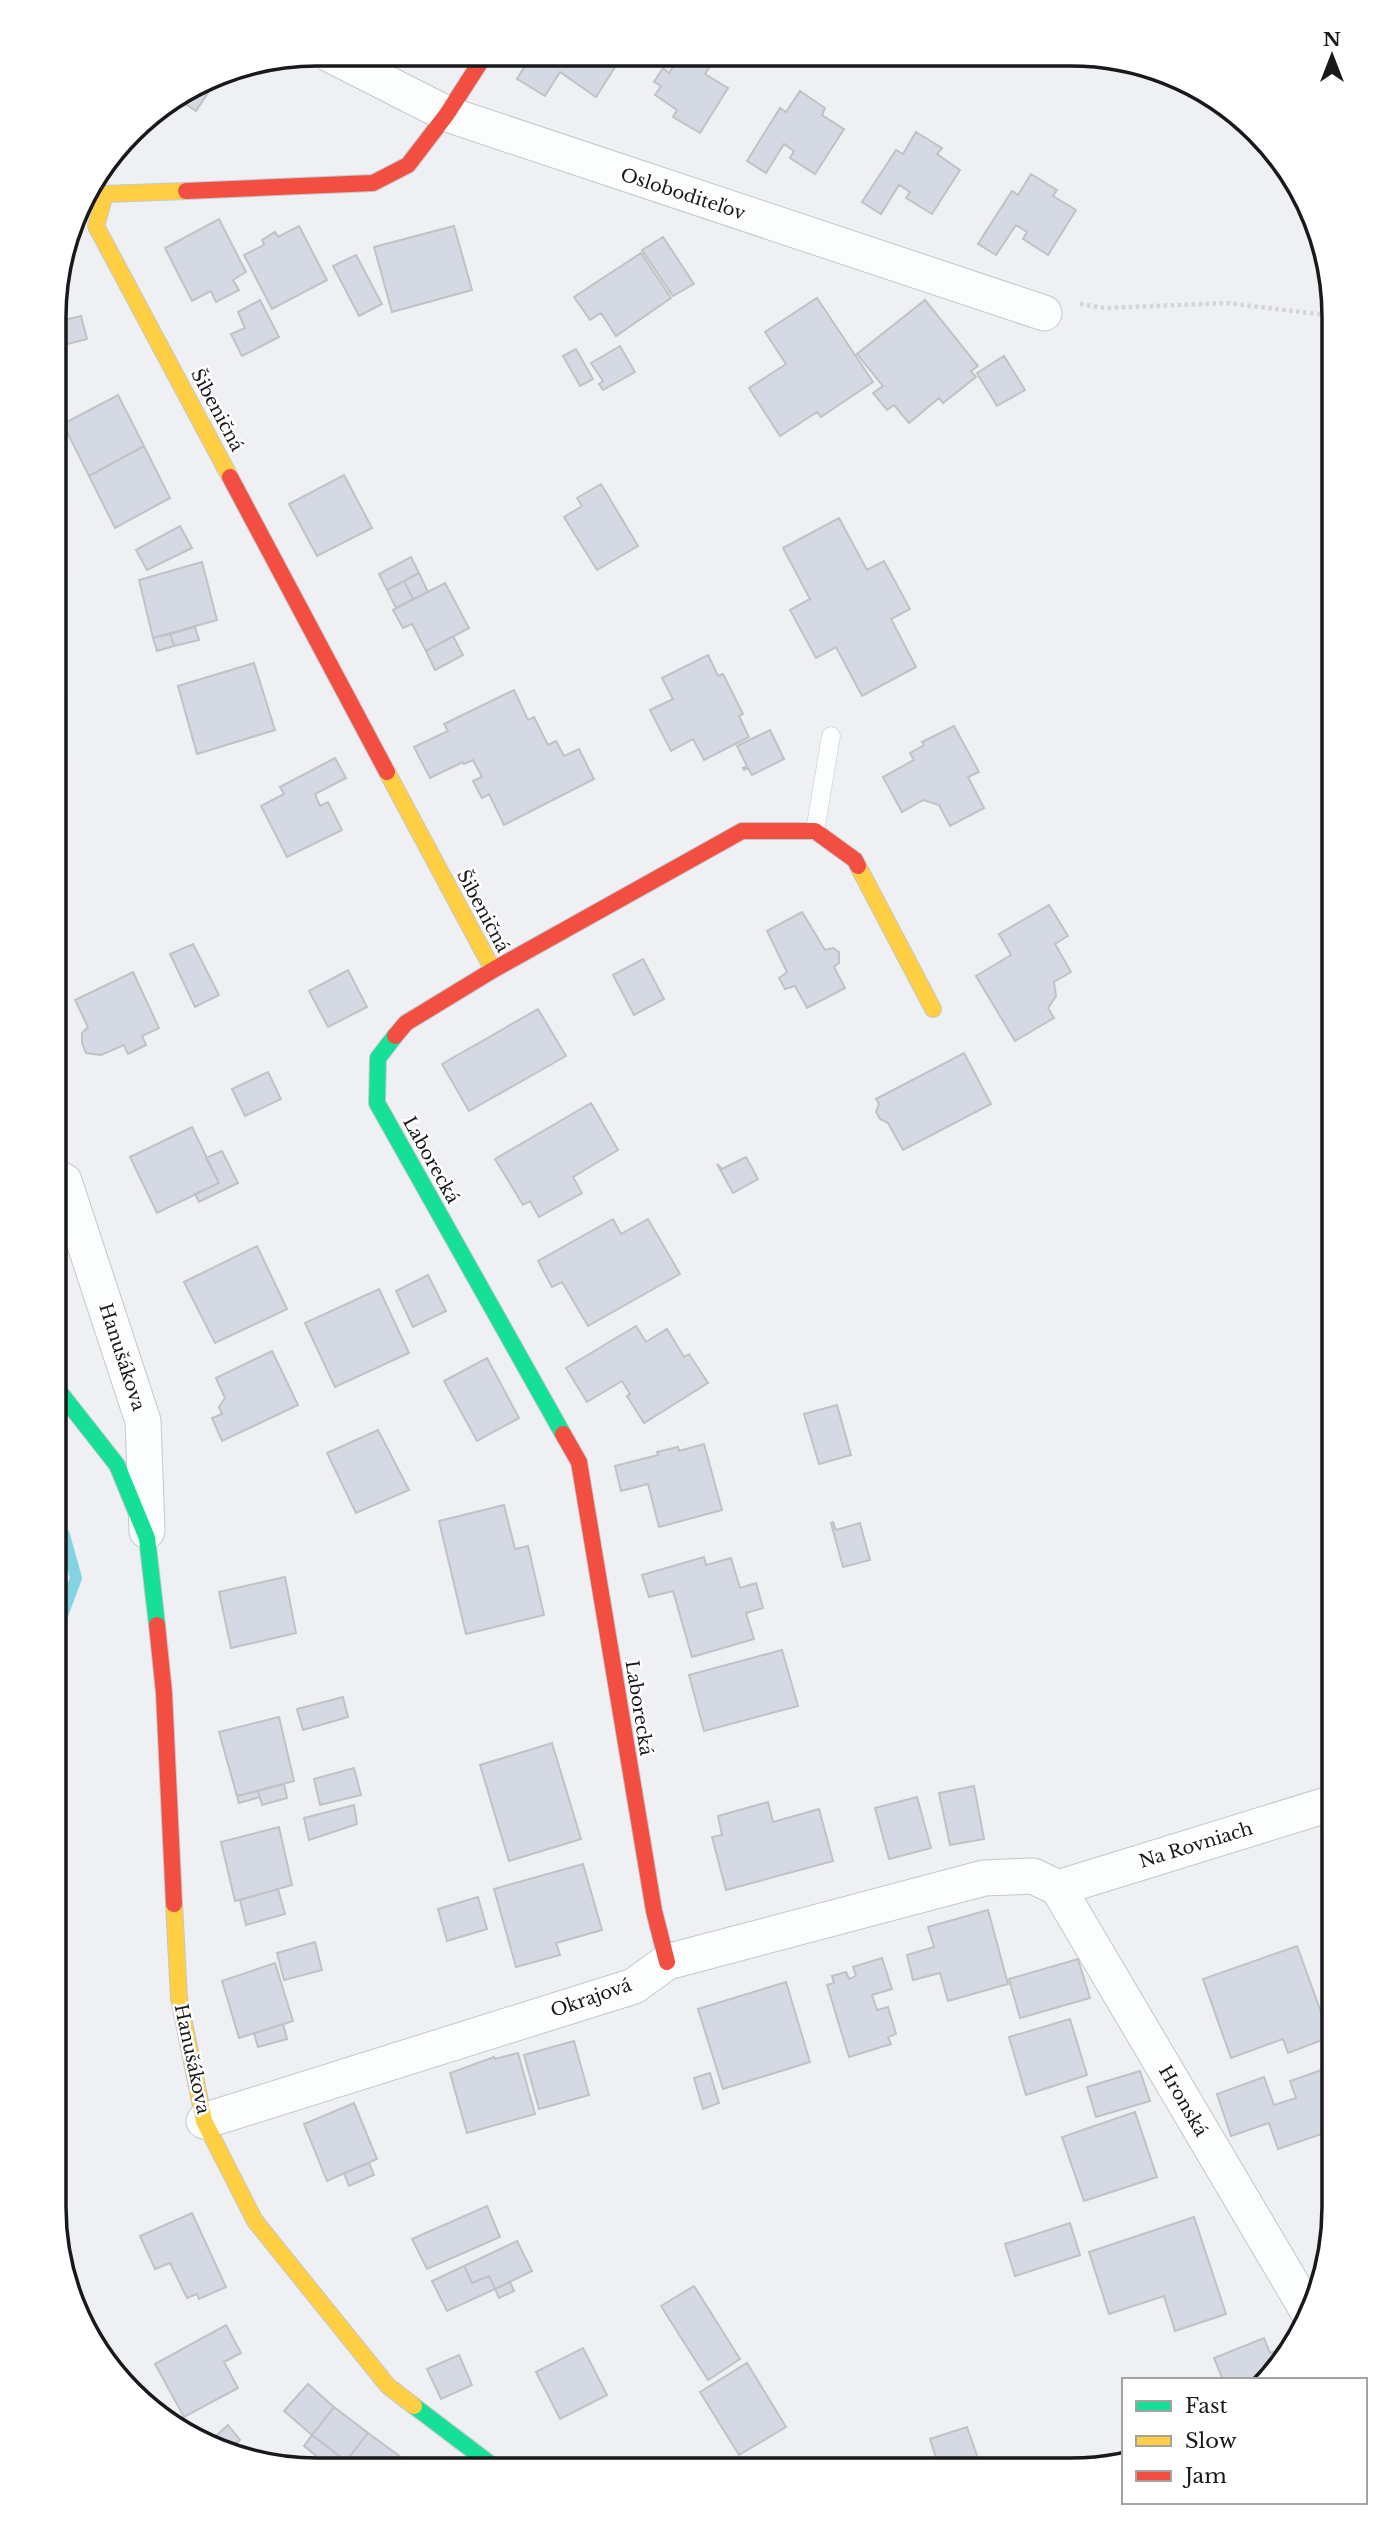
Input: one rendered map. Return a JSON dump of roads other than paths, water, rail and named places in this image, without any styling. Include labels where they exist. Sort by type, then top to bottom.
[{"type":"street","name":"Osloboditeľov","points":[[353,66],[447,114],[1044,313]]},
{"type":"street","points":[[447,114],[478,66]]},
{"type":"street","name":"Šibeničná","points":[[447,114],[408,165],[373,183],[105,194],[96,226],[493,970]]},
{"type":"street","name":"Laborecká","points":[[667,1962],[654,1911],[579,1462],[377,1103],[378,1058],[407,1023],[493,970],[743,831],[816,831]]},
{"type":"street","points":[[816,831],[855,860],[933,1009]]},
{"type":"street","name":"Hanušákova","points":[[66,1187],[143,1421],[147,1538],[164,1693],[179,1998],[204,2121],[255,2221],[388,2386],[482,2458]]},
{"type":"street","name":"Hanušákova","points":[[66,1400],[117,1465],[147,1538]]},
{"type":"street","name":"Na Rovniach","points":[[1058,1888],[1322,1805]]},
{"type":"street","name":"Okrajová","points":[[204,2121],[634,1986],[667,1962],[984,1878],[1033,1876],[1058,1888]]},
{"type":"street","name":"Hronská","points":[[1058,1888],[1303,2302]]},
{"type":"lane","points":[[816,831],[831,736]]},
{"type":"waterway","points":[[66,1542],[76,1578],[66,1605]]}]
